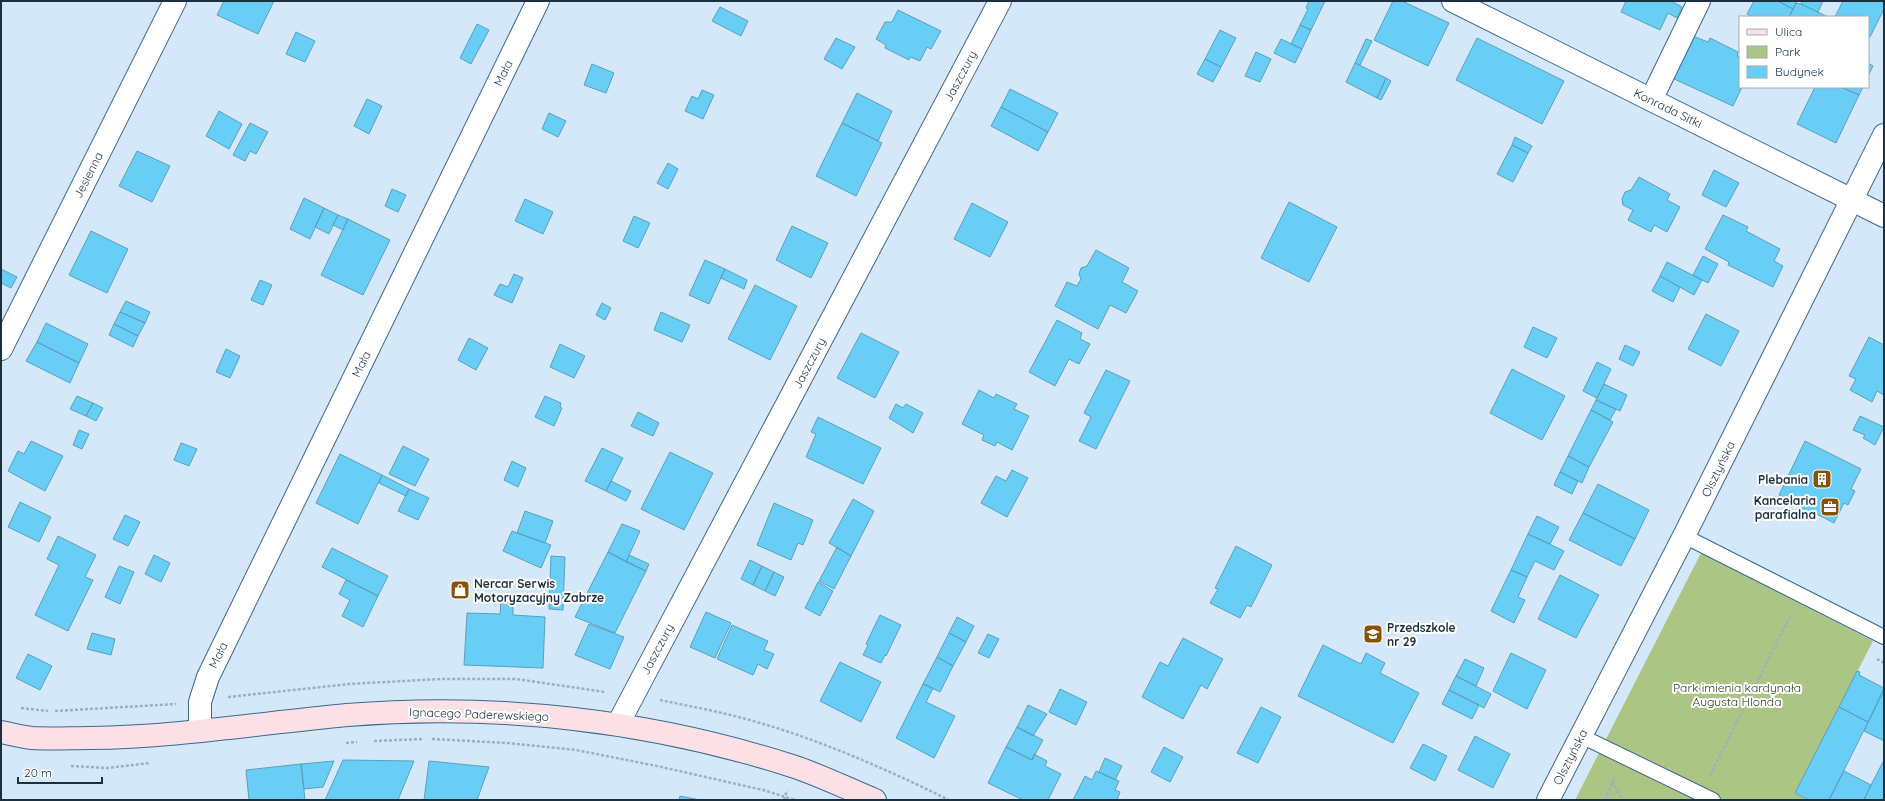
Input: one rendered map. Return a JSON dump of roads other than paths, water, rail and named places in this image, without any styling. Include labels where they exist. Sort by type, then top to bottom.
[{"type":"main road","name":"Ignacego Paderewskiego","points":[[1,732],[30,738],[129,738],[346,716],[431,711],[467,711],[567,717],[618,724],[732,748],[794,767],[875,800]]},
{"type":"street","name":"Jesienna","points":[[1,349],[175,1]]},
{"type":"street","name":"Mała","points":[[200,731],[200,702],[208,676],[538,1]]},
{"type":"street","name":"Jaszczury","points":[[618,724],[1000,1]]},
{"type":"street","name":"Konrada Sitki","points":[[1453,1],[1884,216]]},
{"type":"street","points":[[1652,100],[1699,1]]},
{"type":"street","name":"Olsztyńska","points":[[1548,800],[1684,536],[1884,135]]},
{"type":"lane","points":[[1684,536],[1884,637]]},
{"type":"lane","points":[[1581,736],[1707,797]]},
{"type":"place","name":"Plebania","points":[[1822,479]]},
{"type":"place","name":"Kancelaria parafialna","points":[[1830,507]]},
{"type":"place","name":"Nercar Serwis Motoryzacyjny Zabrze","points":[[460,590]]},
{"type":"place","name":"Przedszkole nr 29","points":[[1373,634]]},
{"type":"park label","name":"Park imienia kardynała Augusta Hlonda","points":[[1737,694]]}]
